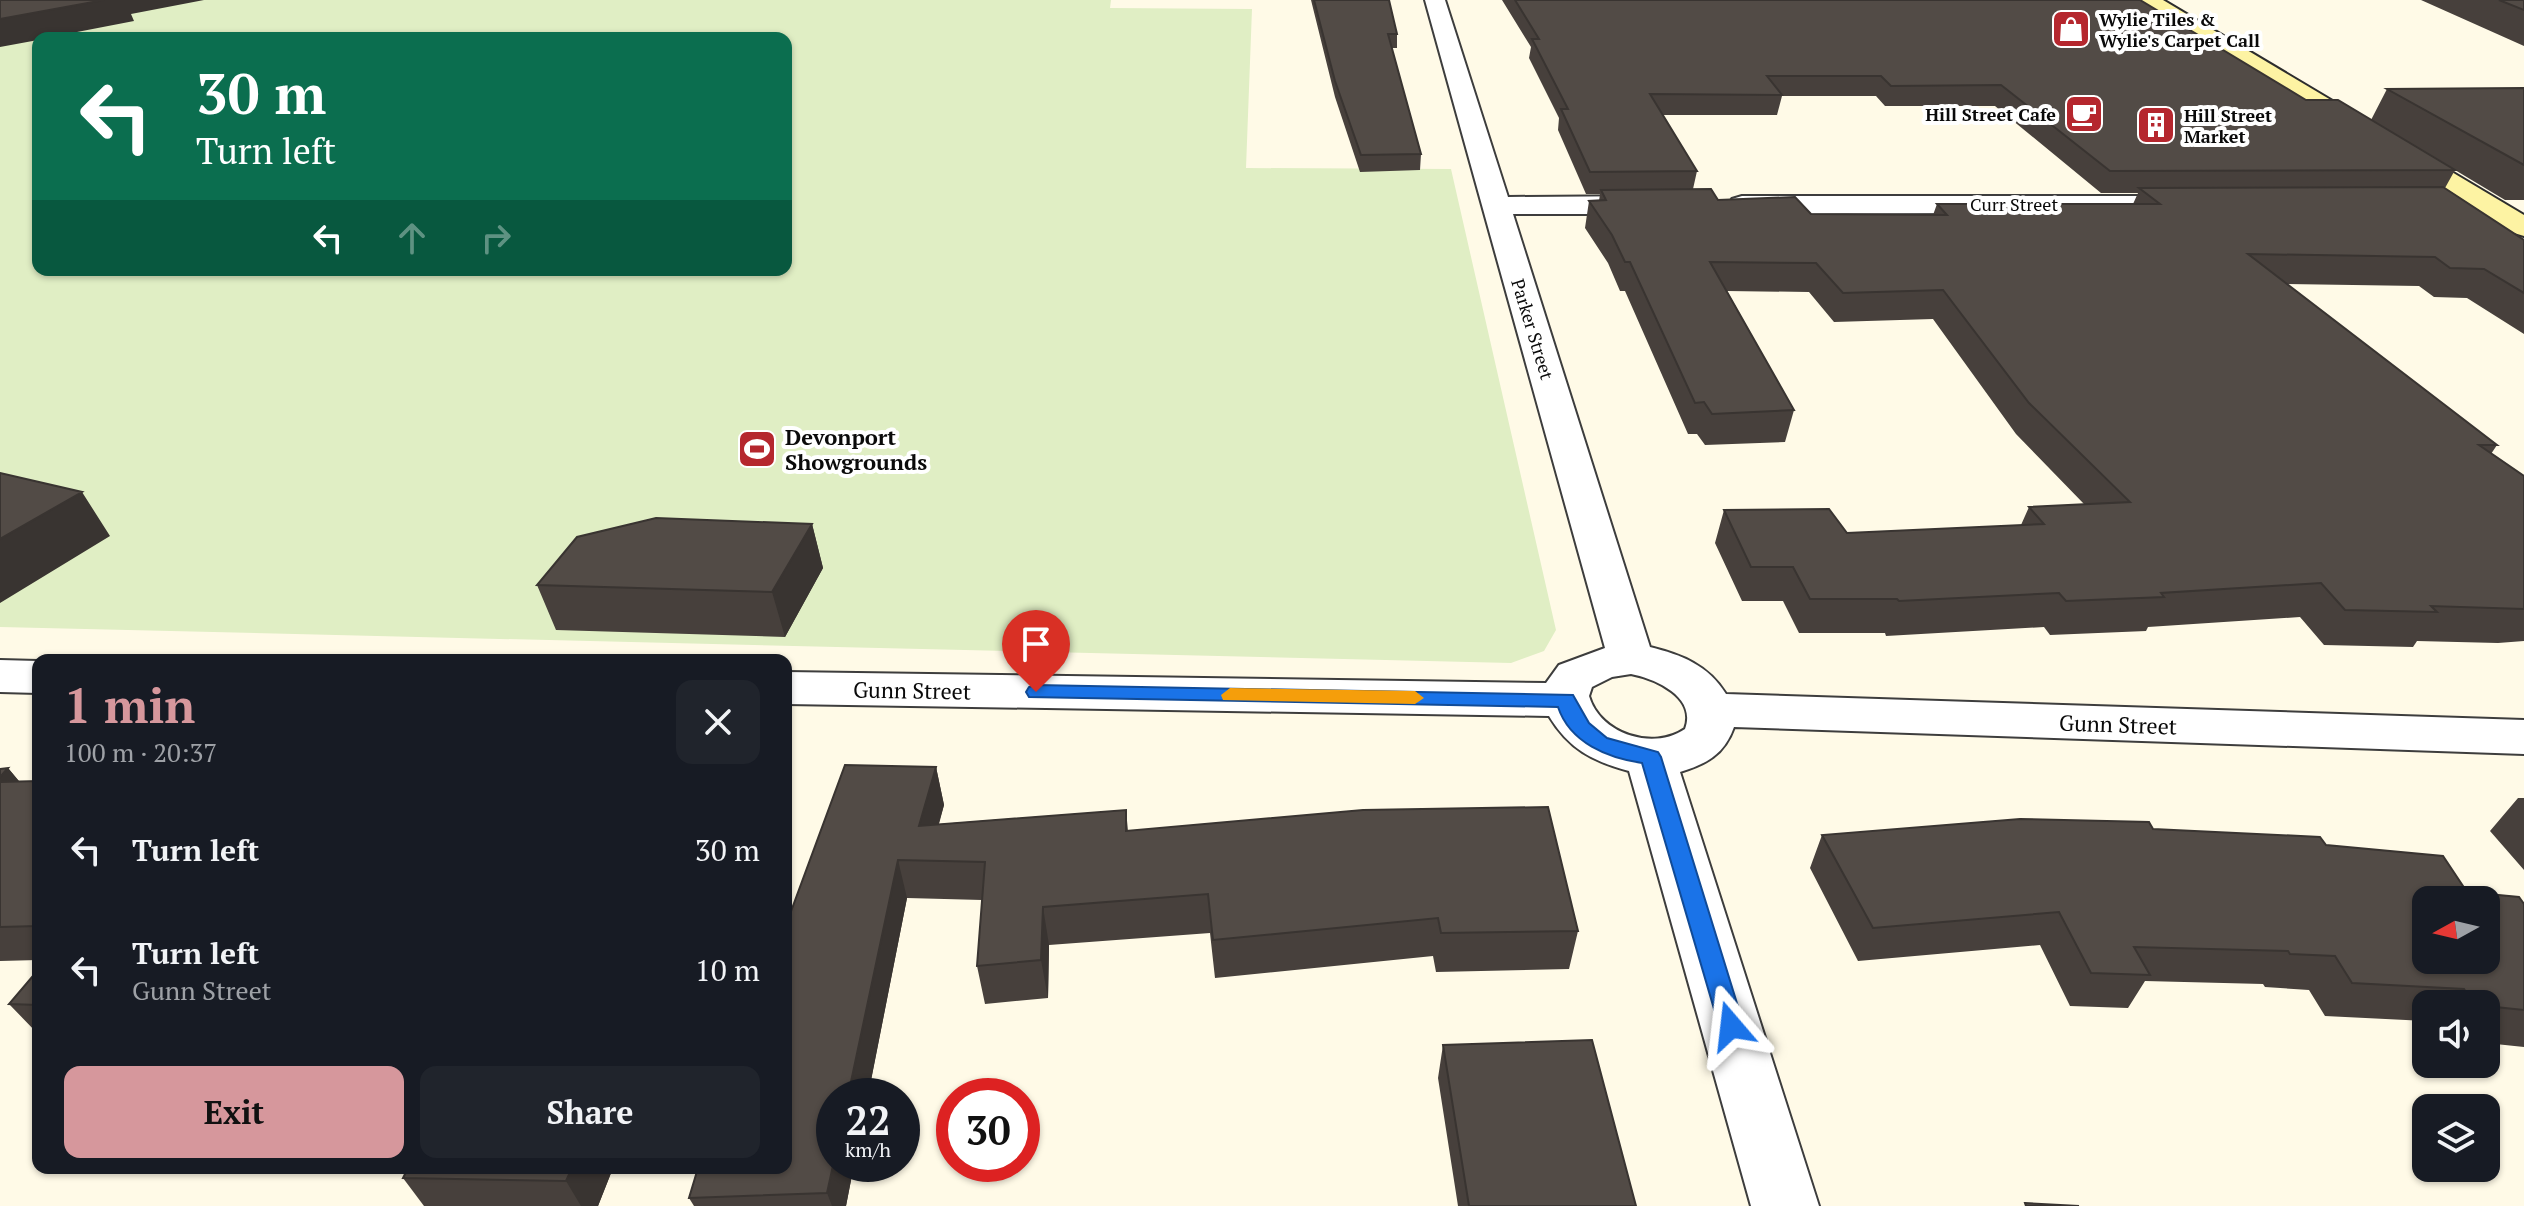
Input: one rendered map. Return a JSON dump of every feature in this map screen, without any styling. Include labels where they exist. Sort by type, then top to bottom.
[{"type":"main road","points":[[2149,0],[2524,227]]},
{"type":"street","name":"Parker Street","points":[[1435,0],[1631,659]]},
{"type":"street","points":[[2440,204],[2484,203]]},
{"type":"street","name":"Curr Street","points":[[1718,205],[2222,204]]},
{"type":"street","points":[[1496,206],[1670,205]]},
{"type":"street","points":[[1631,659],[1656,663],[1678,673],[1703,693],[1712,710],[1711,727],[1702,742],[1684,752],[1650,757],[1625,753],[1600,743],[1581,728],[1566,700],[1569,684],[1580,671],[1598,663],[1631,659]]},
{"type":"street","points":[[0,676],[32,677]]},
{"type":"street","name":"Gunn Street","points":[[792,688],[1566,700]]},
{"type":"street","name":"Gunn Street","points":[[1712,710],[2524,737]]},
{"type":"street","points":[[1650,757],[1785,1206]]},
{"type":"green space","name":"Devonport Showgrounds","points":[[144,0],[1111,0],[1110,8],[1252,9],[1246,168],[1451,169],[1556,630],[1544,651],[1511,663],[0,627],[0,28]]},
{"type":"building","points":[[0,0],[104,0],[0,19]]},
{"type":"building","points":[[1314,0],[1389,0],[1397,34],[1388,34],[1421,154],[1361,155],[1335,81]]},
{"type":"building","points":[[1515,0],[2140,0],[2306,100],[2338,100],[2455,170],[2110,171],[2001,85],[1891,86],[1881,76],[1767,76],[1782,95],[1650,94],[1697,171],[1590,172],[1561,109],[1568,109],[1532,39],[1539,39]]},
{"type":"building","points":[[2499,0],[2524,0],[2524,10]]},
{"type":"building","points":[[2524,88],[2524,165],[2387,89]]},
{"type":"building","points":[[2443,187],[2524,240],[2524,293],[2484,269],[2450,268],[2435,257],[2248,254],[2497,445],[2479,445],[2524,476],[2524,609],[2431,606],[2437,612],[2345,610],[2321,583],[2161,593],[2164,597],[2066,601],[2059,593],[1899,601],[1810,599],[1793,567],[1751,567],[1724,510],[1829,509],[1847,533],[2044,524],[2029,507],[2130,502],[2029,403],[1943,290],[1843,293],[1816,263],[1710,262],[1794,410],[1712,414],[1704,402],[1695,403],[1630,262],[1625,262],[1612,235],[1589,201],[1606,200],[1601,190],[1711,189],[1718,200],[1795,197],[1811,214],[1947,215],[1937,204],[2160,204],[2139,188]]},
{"type":"building","points":[[0,473],[82,492],[0,539]]},
{"type":"building","points":[[656,518],[812,524],[772,592],[537,585],[577,537]]},
{"type":"building","points":[[845,765],[936,767],[919,826],[1126,810],[1126,831],[1363,810],[1548,807],[1578,931],[1441,933],[1438,918],[1213,940],[1208,894],[1043,907],[1041,960],[977,966],[985,862],[898,860],[852,1078],[816,1078],[816,1182],[829,1182],[827,1193],[689,1198],[696,1174],[792,1174],[792,909]]},
{"type":"building","points":[[32,781],[32,926],[0,927],[0,782]]},
{"type":"building","points":[[2020,819],[2149,822],[2153,829],[2320,837],[2326,845],[2443,856],[2463,886],[2412,886],[2412,974],[2500,974],[2500,895],[2519,897],[2524,904],[2524,1010],[2500,1007],[2500,990],[2352,983],[2335,956],[2290,954],[2288,951],[2134,947],[2150,975],[2091,973],[2059,912],[1873,928],[1822,835]]},
{"type":"building","points":[[32,977],[32,1005],[9,1004]]},
{"type":"building","points":[[1592,1040],[1636,1206],[1469,1206],[1443,1045]]},
{"type":"building","points":[[405,1174],[569,1174],[566,1181],[403,1178]]},
{"type":"building","points":[[2025,1203],[2079,1206],[2026,1206]]},
{"type":"slow traffic","points":[[1230,695],[1415,698]]},
{"type":"place","name":"Wylie Tiles & Wylie's Carpet Call","points":[[2071,29]]},
{"type":"place","name":"Hill Street Cafe","points":[[2084,114]]},
{"type":"place","name":"Hill Street Market","points":[[2156,125]]},
{"type":"place","name":"Devonport Showgrounds","points":[[757,449]]},
{"type":"route","points":[[1036,692],[1566,700],[1581,728],[1600,743],[1625,753],[1650,757],[1731,1026]]}]
